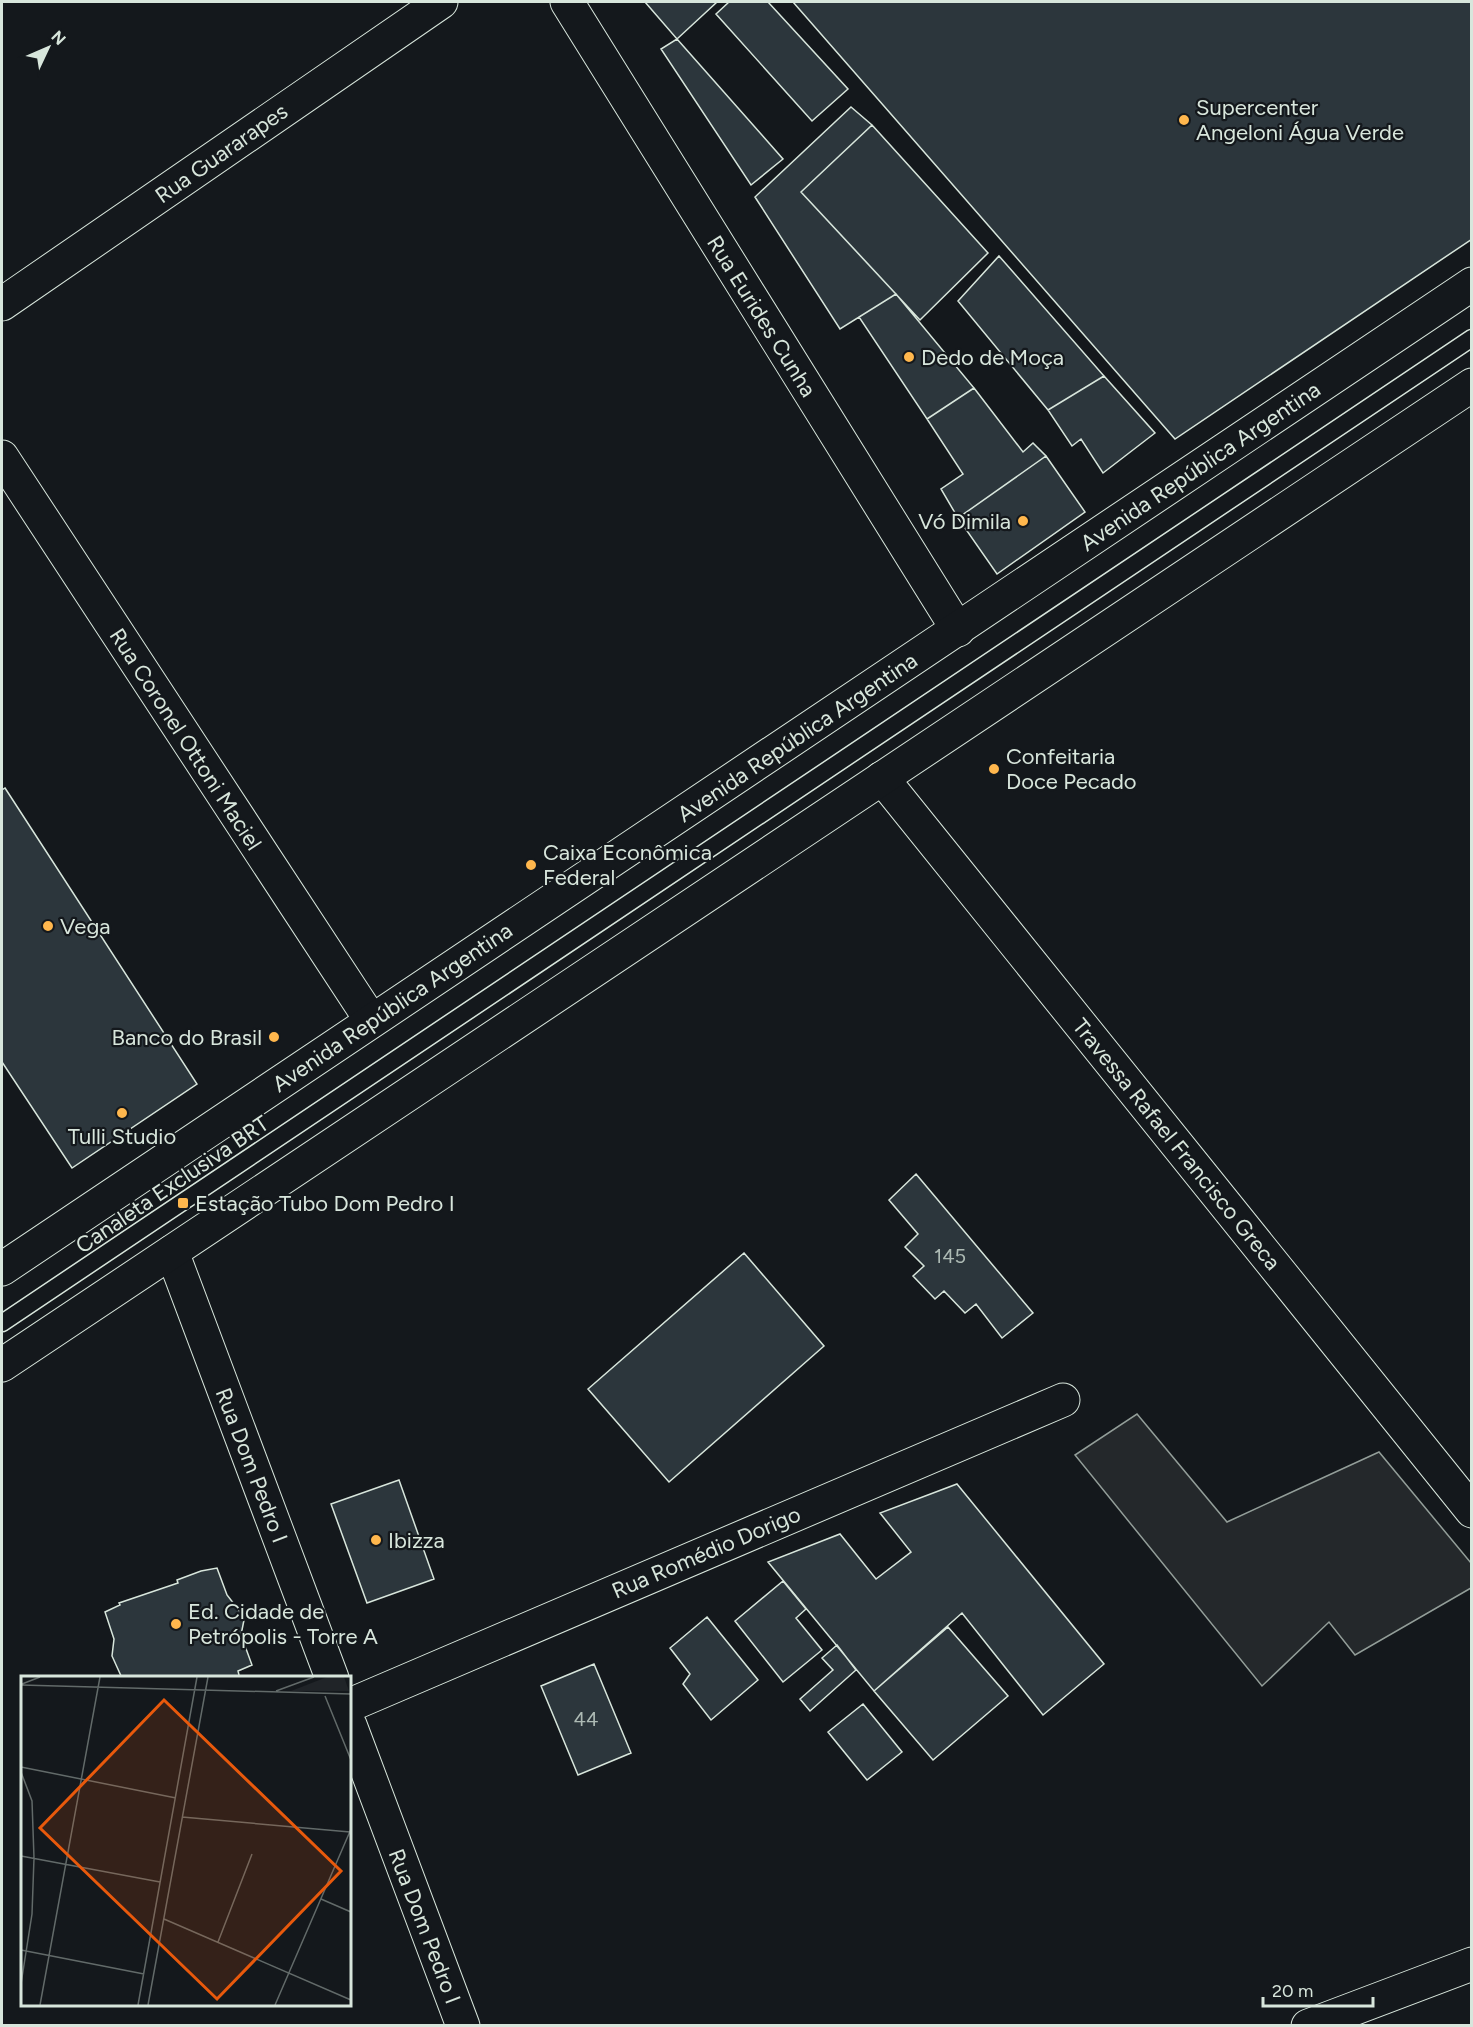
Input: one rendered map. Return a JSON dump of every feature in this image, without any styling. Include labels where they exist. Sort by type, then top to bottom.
[{"type":"street","name":"Rua Guararapes","points":[[2,304],[441,2]]},
{"type":"street","name":"Rua Eurides Cunha","points":[[567,2],[958,630]]},
{"type":"street","name":"Avenida República Argentina","points":[[2,1269],[1472,284]]},
{"type":"street","points":[[2,1365],[1472,386]]},
{"type":"street","name":"Rua Coronel Ottoni Maciel","points":[[2,457],[371,1020]]},
{"type":"street","name":"Travessa Rafael Francisco Greca","points":[[882,778],[1472,1511]]},
{"type":"street","name":"Rua Dom Pedro I","points":[[172,1252],[332,1676]]},
{"type":"street","name":"Rua Romédio Dorigo","points":[[351,1705],[1063,1400]]},
{"type":"street","name":"Rua Dom Pedro I","points":[[351,1728],[463,2025]]},
{"type":"street","points":[[1308,2025],[1472,1964]]},
{"type":"lane","name":"Canaleta Exclusiva BRT","points":[[2,1323],[1472,338]]},
{"type":"shaded area","points":[[1137,1414],[1227,1522],[1379,1452],[1471,1563],[1471,1588],[1355,1655],[1329,1622],[1262,1686],[1075,1455]]},
{"type":"building","points":[[645,2],[717,2],[677,39]]},
{"type":"building","points":[[729,2],[768,2],[848,89],[812,121],[716,14]]},
{"type":"building","name":"Supercenter Angeloni Água Verde","points":[[793,2],[1472,2],[1472,239],[1175,439]]},
{"type":"building","points":[[677,39],[783,159],[751,185],[661,49]]},
{"type":"building","points":[[851,107],[872,125],[801,192],[896,294],[840,329],[755,197]]},
{"type":"building","points":[[872,125],[988,253],[920,320],[801,192]]},
{"type":"building","points":[[999,256],[1104,376],[1048,410],[958,301]]},
{"type":"building","points":[[896,294],[974,388],[927,419],[859,317]]},
{"type":"building","points":[[1104,376],[1155,433],[1103,473],[1081,439],[1072,446],[1048,410]]},
{"type":"building","points":[[974,388],[1023,452],[1033,443],[1046,456],[958,518],[941,489],[963,474],[927,419]]},
{"type":"building","points":[[1046,456],[1085,512],[997,574],[958,518]]},
{"type":"building","name":"Vega","points":[[5,788],[197,1084],[72,1168],[2,1062],[2,790]]},
{"type":"building","points":[[916,1174],[1033,1313],[1002,1338],[976,1304],[965,1313],[944,1291],[935,1299],[913,1276],[924,1266],[905,1247],[918,1234],[889,1200]]},
{"type":"building","points":[[744,1253],[824,1346],[669,1482],[588,1389]]},
{"type":"building","points":[[399,1480],[434,1579],[367,1603],[331,1504]]},
{"type":"building","points":[[957,1484],[1104,1664],[1043,1715],[962,1613],[874,1691],[768,1562],[840,1534],[876,1579],[911,1552],[880,1513]]},
{"type":"building","name":"Ed. Cidade de Petrópolis - Torre A","points":[[217,1568],[227,1595],[244,1620],[241,1635],[252,1665],[238,1671],[239,1675],[237,1676],[121,1676],[112,1656],[114,1639],[105,1612],[120,1605],[119,1603],[178,1583],[177,1580]]},
{"type":"building","points":[[783,1581],[806,1609],[796,1618],[822,1650],[783,1682],[735,1621]]},
{"type":"building","points":[[707,1617],[758,1680],[711,1720],[683,1684],[690,1674],[670,1648]]},
{"type":"building","points":[[948,1627],[1008,1696],[933,1760],[874,1691]]},
{"type":"building","points":[[837,1645],[856,1670],[810,1711],[800,1699],[833,1670],[822,1658]]},
{"type":"building","points":[[594,1664],[631,1753],[578,1775],[541,1686]]},
{"type":"building","points":[[863,1704],[902,1752],[867,1780],[828,1732]]},
{"type":"place","name":"Supercenter Angeloni Água Verde","points":[[1184,120]]},
{"type":"place","name":"Dedo de Moça","points":[[909,357]]},
{"type":"place","name":"Vó Dimila","points":[[1023,521]]},
{"type":"place","name":"Confeitaria Doce Pecado","points":[[994,769]]},
{"type":"place","name":"Caixa Econômica Federal","points":[[531,865]]},
{"type":"place","name":"Vega","points":[[48,926]]},
{"type":"place","name":"Banco do Brasil","points":[[274,1037]]},
{"type":"place","name":"Tulli Studio","points":[[122,1113]]},
{"type":"place","name":"Estação Tubo Dom Pedro I","points":[[183,1203]]},
{"type":"place","name":"Ibizza","points":[[376,1540]]},
{"type":"place","name":"Ed. Cidade de Petrópolis - Torre A","points":[[176,1624]]}]
